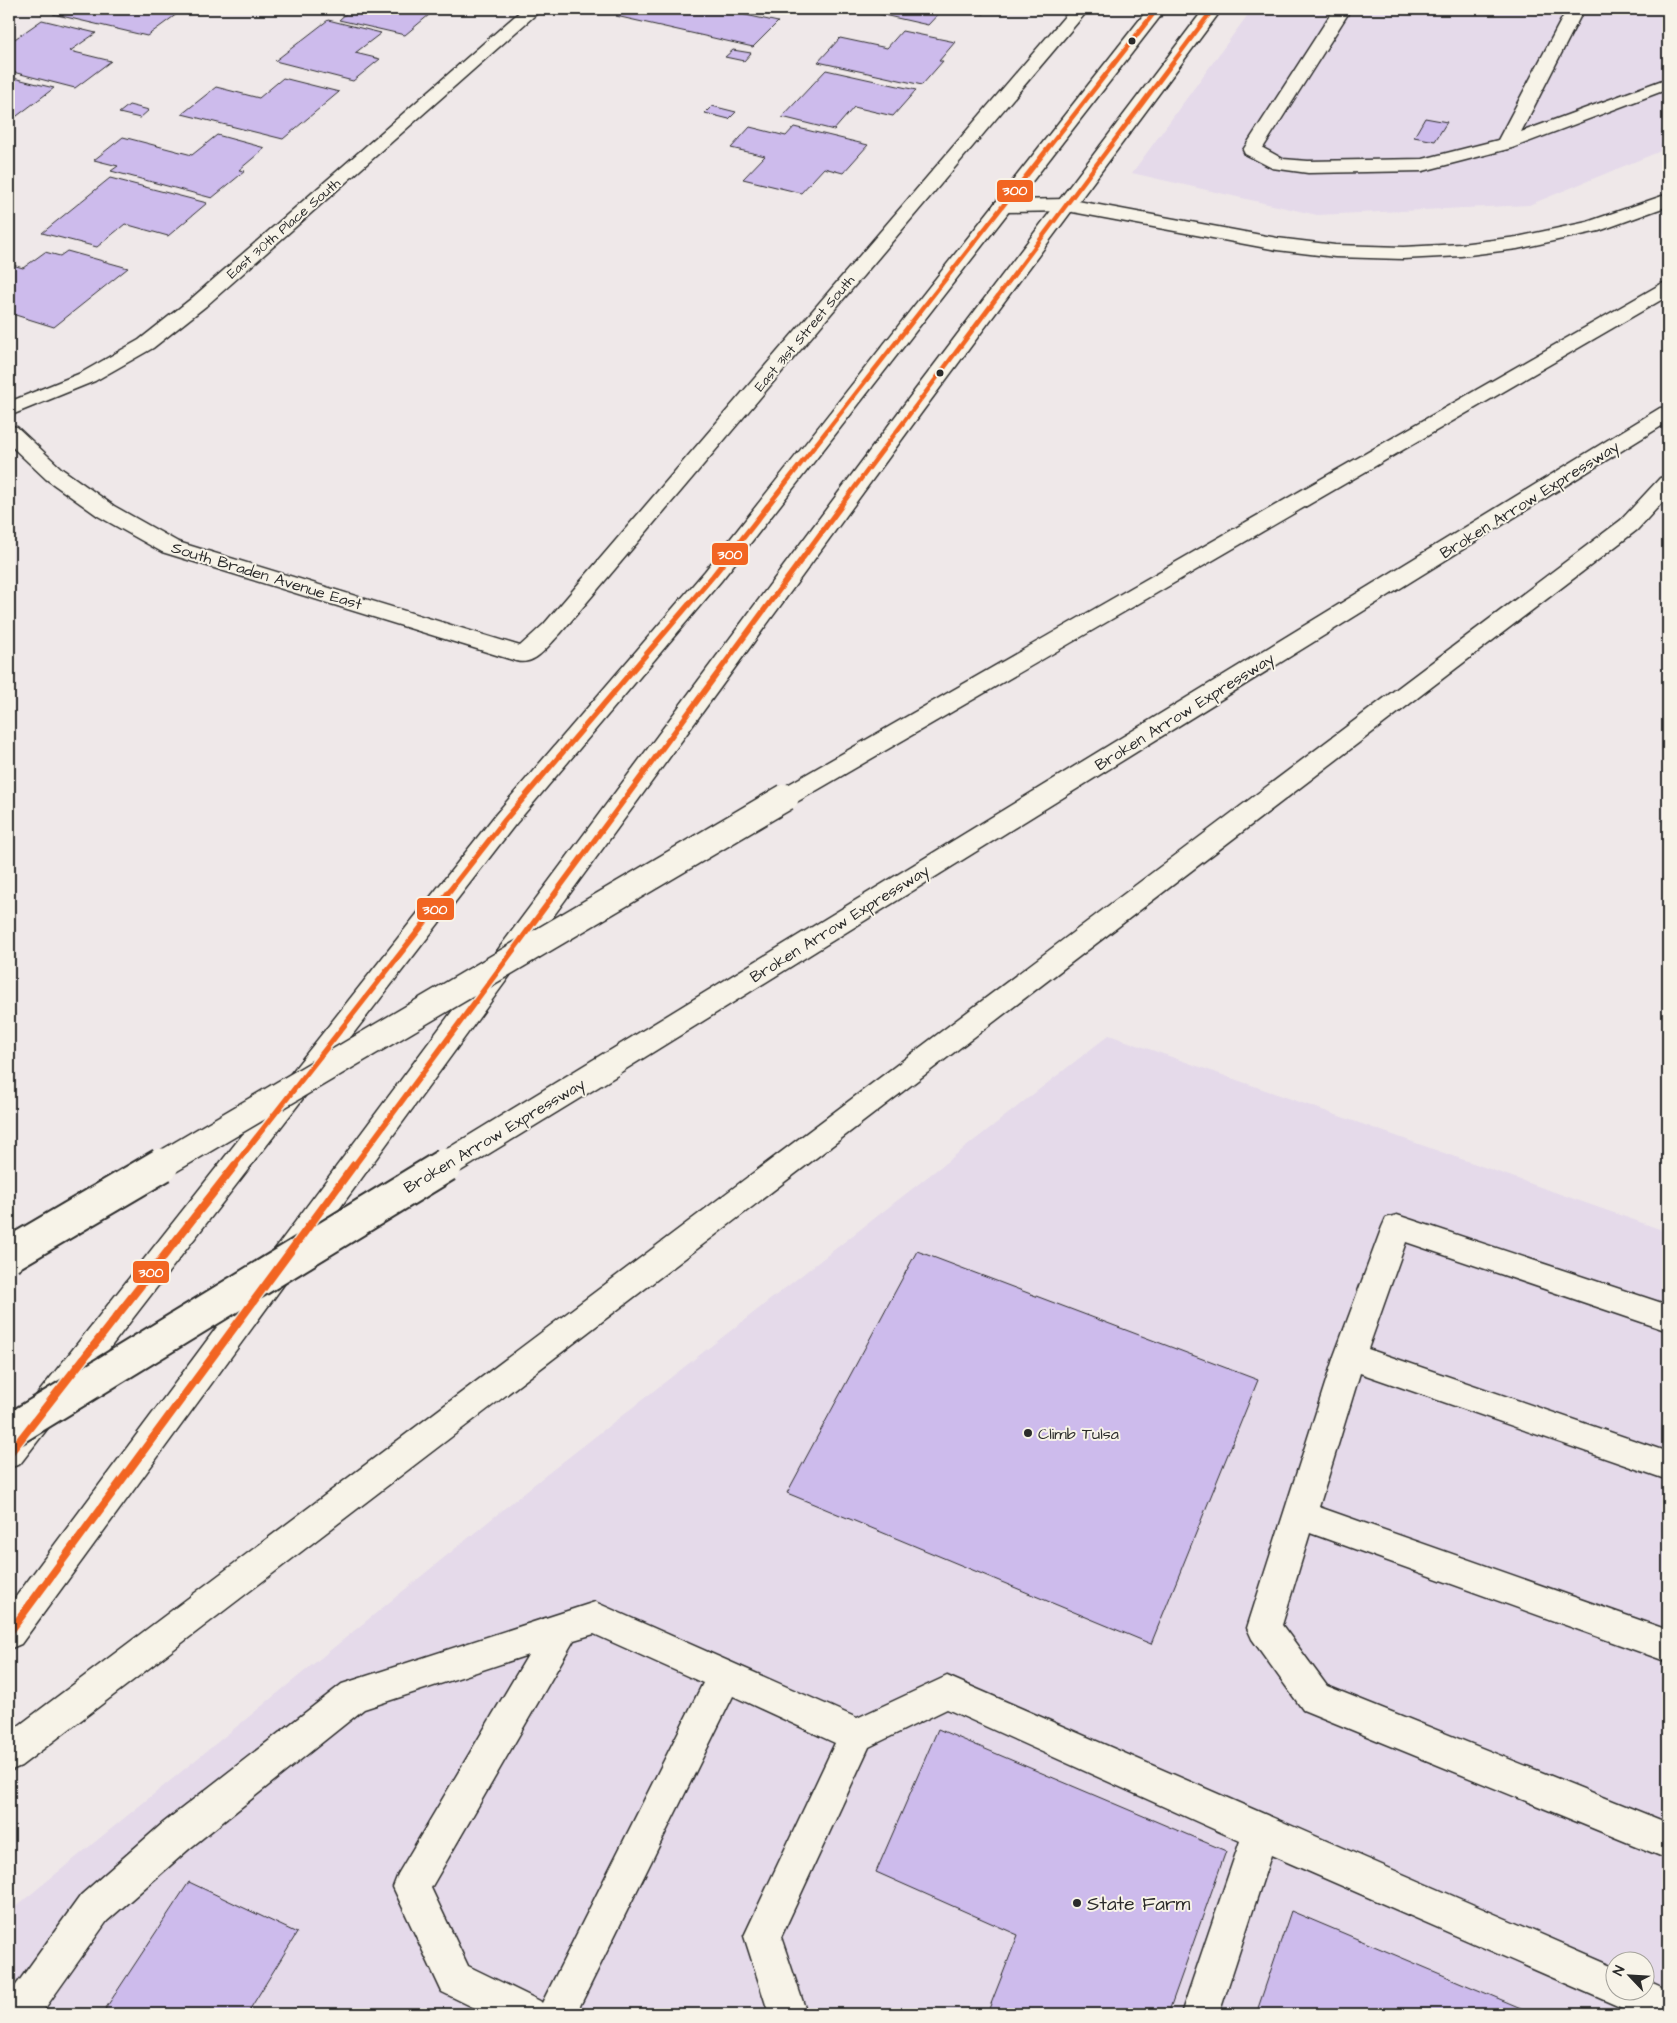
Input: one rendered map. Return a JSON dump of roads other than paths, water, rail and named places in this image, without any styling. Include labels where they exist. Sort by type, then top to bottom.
[{"type":"main road","name":"East 30th Place South","points":[[9,410],[88,377],[146,344],[199,302],[533,9]]},
{"type":"main road","name":"East 31st Street South","points":[[524,655],[559,622],[1080,9]]},
{"type":"main road","points":[[9,1454],[505,820],[713,576],[1158,9]]},
{"type":"main road","points":[[9,1633],[902,423],[1213,9]]},
{"type":"main road","points":[[1342,9],[1252,150],[1279,164],[1308,168],[1422,165],[1505,144],[1668,83]]},
{"type":"main road","points":[[1505,144],[1575,9]]},
{"type":"main road","points":[[1004,206],[1067,205],[1277,244],[1335,251],[1403,253],[1461,250],[1518,243],[1592,227],[1668,200]]},
{"type":"main road","points":[[9,1255],[786,798],[1668,288]]},
{"type":"main road","name":"Broken Arrow Expressway","points":[[9,1432],[611,1064],[1668,413]]},
{"type":"main road","name":"South Braden Avenue East","points":[[9,432],[54,474],[106,510],[170,546],[524,655]]},
{"type":"main road","points":[[9,1754],[1630,525],[1668,483]]},
{"type":"main road","points":[[1668,1318],[1397,1227],[1350,1356],[1264,1628],[1315,1698],[1668,1841]]},
{"type":"main road","points":[[1350,1356],[1668,1466]]},
{"type":"main road","points":[[1301,1515],[1668,1646]]},
{"type":"main road","points":[[18,2014],[94,1908],[176,1836],[354,1696],[595,1618],[857,1735]]},
{"type":"main road","points":[[527,2014],[455,1979],[411,1887],[562,1630]]},
{"type":"main road","points":[[556,2014],[725,1676]]},
{"type":"main road","points":[[788,2014],[762,1936],[857,1735],[947,1692],[1261,1832],[1604,1981]]},
{"type":"main road","points":[[1200,2014],[1261,1832]]},
{"type":"main road","points":[[1647,2000],[1668,2010]]},
{"type":"place","name":"Climb Tulsa","points":[[1028,1433]]},
{"type":"place","name":"State Farm","points":[[1077,1903]]}]
